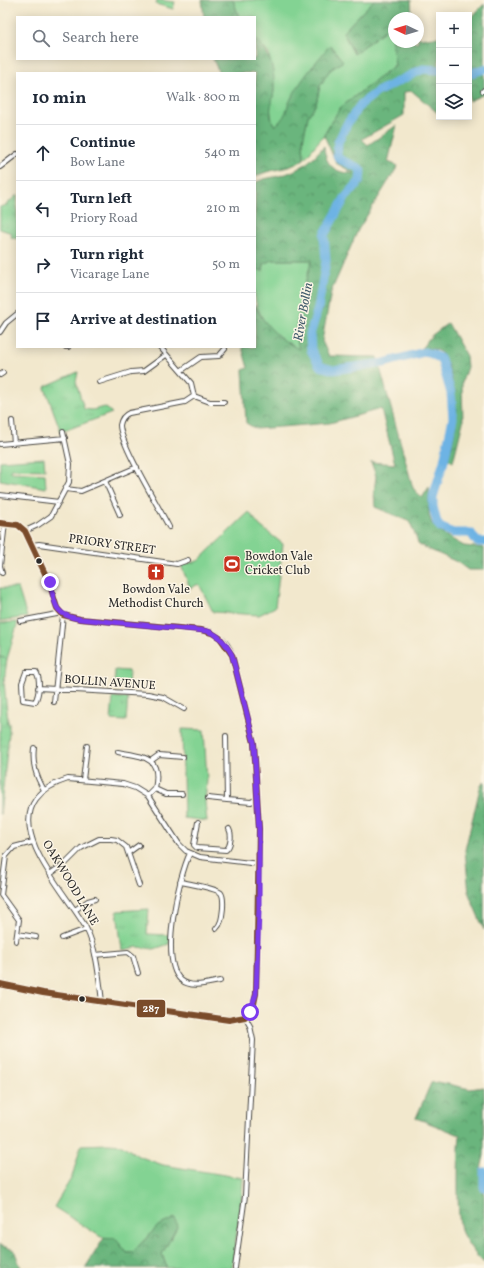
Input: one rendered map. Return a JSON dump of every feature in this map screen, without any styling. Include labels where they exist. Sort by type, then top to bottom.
[{"type":"street","points":[[0,167],[16,155]]},
{"type":"street","points":[[0,332],[6,323],[16,315]]},
{"type":"street","points":[[161,348],[182,370],[191,383],[194,396]]},
{"type":"street","points":[[182,370],[201,357],[219,356],[225,349]]},
{"type":"street","points":[[99,382],[131,372],[144,371],[166,355]]},
{"type":"street","points":[[194,396],[210,402],[224,402]]},
{"type":"street","points":[[169,527],[137,467],[120,424],[124,415],[185,402],[192,399],[194,396]]},
{"type":"street","points":[[12,421],[14,443]]},
{"type":"street","points":[[25,531],[38,525],[51,516],[66,489],[71,474],[63,432]]},
{"type":"street","points":[[0,444],[65,438]]},
{"type":"street","points":[[66,489],[81,491],[137,467]]},
{"type":"street","points":[[105,481],[120,515]]},
{"type":"street","points":[[0,495],[59,502]]},
{"type":"street","points":[[2,573],[0,566],[3,523],[18,526],[25,531],[50,582],[53,598],[61,614]]},
{"type":"street","name":"PRIORY STREET","points":[[32,545],[39,544],[177,564],[188,560]]},
{"type":"street","points":[[0,984],[102,1002],[229,1020],[245,1017],[254,1004],[256,994],[259,864],[254,742],[232,655],[225,643],[212,633],[201,630],[80,619],[61,614],[20,621]]},
{"type":"street","name":"BOLLIN AVENUE","points":[[56,689],[61,614]]},
{"type":"street","points":[[26,672],[36,672],[38,674],[38,688],[35,702],[23,700],[22,686],[26,672]]},
{"type":"street","name":"BOLLIN AVENUE","points":[[38,688],[156,695],[173,702],[184,709]]},
{"type":"street","points":[[54,702],[56,689]]},
{"type":"street","points":[[226,736],[227,800]]},
{"type":"street","points":[[83,780],[87,746]]},
{"type":"street","points":[[34,748],[34,764],[37,776],[44,790]]},
{"type":"street","points":[[118,752],[141,756],[152,760],[156,768],[155,789],[148,796]]},
{"type":"street","points":[[152,760],[159,755],[182,757]]},
{"type":"street","name":"OAKWOOD LANE","points":[[102,1002],[95,954],[86,929],[75,910],[50,874],[33,842],[29,827],[29,812],[32,805],[44,790],[56,783],[68,779],[129,786],[148,796],[179,844],[190,853],[200,857],[259,864]]},
{"type":"street","points":[[155,789],[166,794],[182,794]]},
{"type":"street","points":[[208,798],[251,802],[257,799]]},
{"type":"street","points":[[198,822],[195,847],[215,851],[226,850],[229,848],[231,832],[229,829]]},
{"type":"street","points":[[50,874],[66,863],[81,848],[99,839],[117,840],[128,852],[139,885]]},
{"type":"street","points":[[16,941],[19,920],[13,910],[2,901],[1,889],[6,856],[14,848],[33,842]]},
{"type":"street","points":[[128,852],[139,845]]},
{"type":"street","points":[[214,859],[215,851]]},
{"type":"street","points":[[190,853],[180,882],[173,921],[172,941],[175,969],[181,980],[192,984],[220,982]]},
{"type":"street","points":[[0,854],[6,856]]},
{"type":"street","points":[[180,882],[205,888],[217,889],[221,892],[223,896],[222,916],[220,924],[216,929]]},
{"type":"street","points":[[75,910],[88,901],[95,899]]},
{"type":"street","points":[[62,938],[86,929]]},
{"type":"street","points":[[17,934],[36,937]]},
{"type":"street","points":[[95,954],[128,952],[133,956],[138,973]]},
{"type":"street","points":[[235,1268],[245,1196],[253,1040],[250,1026],[245,1017]]},
{"type":"green space","points":[[157,0],[175,2],[173,9],[156,4]]},
{"type":"green space","points":[[202,0],[233,0],[239,16],[204,16]]},
{"type":"green space","points":[[233,0],[374,0],[343,32],[354,54],[388,28],[388,48],[393,48],[395,65],[340,108],[324,135],[304,159],[303,140],[308,116],[316,104],[320,86],[329,71],[343,61],[292,96],[286,116],[275,126],[272,121],[270,106],[274,91],[269,54],[256,39],[256,16],[239,16]]},
{"type":"green space","points":[[374,0],[411,0],[412,12],[388,12],[388,28],[354,54],[343,32]]},
{"type":"green space","points":[[484,4],[484,94],[472,100],[472,48],[472,17]]},
{"type":"green space","points":[[436,37],[436,111],[412,91],[404,92],[404,115],[362,139],[368,145],[397,125],[388,162],[398,166],[358,230],[331,292],[322,341],[329,356],[377,357],[413,488],[422,498],[429,487],[429,515],[432,524],[441,533],[464,546],[484,548],[484,570],[468,570],[457,562],[419,545],[410,522],[375,507],[374,492],[376,476],[371,462],[395,464],[381,409],[330,423],[256,429],[246,423],[243,370],[248,368],[242,348],[256,348],[256,307],[263,319],[273,331],[285,341],[299,349],[295,334],[305,283],[312,260],[271,260],[264,264],[263,271],[257,269],[256,272],[256,182],[287,174],[299,168],[314,157],[324,146],[326,158],[332,167],[341,172],[354,173],[336,163],[324,135],[340,108],[395,65],[393,48],[424,48],[424,38]]},
{"type":"green space","points":[[256,39],[268,56],[274,75],[274,90],[270,112],[275,126],[283,118],[301,82],[330,45],[343,61],[329,71],[320,86],[316,104],[308,116],[303,140],[304,159],[291,166],[256,176],[256,72],[219,72],[213,60],[256,60]]},
{"type":"green space","points":[[16,196],[16,239],[11,237],[12,233],[0,229],[0,207],[6,205]]},
{"type":"green space","points":[[271,260],[312,260],[305,283],[299,350],[280,339],[266,325],[261,316],[256,302],[257,269]]},
{"type":"green space","points":[[448,323],[466,356],[467,367],[462,382],[463,422],[453,462],[448,459],[456,418],[455,398],[451,377],[445,359],[439,351],[431,349],[420,350],[431,336]]},
{"type":"green space","points":[[78,372],[76,382],[84,409],[92,410],[105,407],[112,413],[61,432],[45,388],[46,386]]},
{"type":"green space","points":[[44,458],[45,470],[11,469],[11,472],[45,474],[46,488],[0,480],[0,461]]},
{"type":"green space","name":"Bowdon Vale Cricket Club","points":[[249,512],[260,526],[283,544],[275,607],[259,615],[213,612],[199,584],[190,588],[181,565],[198,561]]},
{"type":"green space","points":[[0,588],[18,588],[27,617],[0,621]]},
{"type":"green space","points":[[18,622],[7,659],[0,657],[0,623]]},
{"type":"green space","points":[[0,657],[7,659],[4,682],[8,722],[6,722],[9,723],[9,733],[0,815]]},
{"type":"green space","points":[[115,670],[129,671],[128,686],[114,685]]},
{"type":"green space","points":[[113,697],[128,698],[126,721],[111,720]]},
{"type":"green space","points":[[182,729],[204,730],[207,780],[205,802],[207,821],[184,818]]},
{"type":"green space","points":[[484,781],[484,930],[469,894],[465,850],[480,788]]},
{"type":"green space","points":[[149,909],[147,934],[170,935],[169,944],[154,949],[138,947],[122,950],[117,911]]},
{"type":"green space","points":[[438,1082],[470,1089],[484,1087],[484,1155],[481,1169],[481,1183],[484,1195],[484,1263],[466,1241],[460,1225],[458,1185],[460,1135],[416,1118],[431,1083]]},
{"type":"green space","points":[[81,1145],[122,1145],[138,1156],[163,1165],[243,1178],[232,1268],[167,1268],[162,1254],[177,1227],[158,1226],[132,1253],[127,1253],[115,1238],[101,1237],[54,1207],[72,1177]]},
{"type":"green space","points":[[175,1218],[177,1227],[162,1254],[167,1268],[85,1268],[104,1238],[115,1238],[127,1253],[132,1253],[158,1226]]},
{"type":"green space","points":[[0,1245],[14,1250],[21,1268],[0,1268]]},
{"type":"waterway","name":"River Bollin","points":[[436,70],[423,69],[377,92],[361,104],[347,124],[338,142],[337,155],[339,159],[359,168],[361,171],[360,181],[345,198],[324,235],[326,261],[318,308],[310,335],[311,350],[320,366],[333,370],[384,363],[424,352],[441,359],[451,393],[453,418],[444,461],[433,497],[433,506],[437,523],[440,527],[453,533],[471,533],[477,542],[484,542]]},
{"type":"waterway","name":"River Bollin","points":[[472,73],[484,69]]},
{"type":"waterway","name":"River Bollin","points":[[484,1172],[484,1187]]},
{"type":"transit line","name":"287","points":[[0,523],[18,525],[25,531],[49,582],[57,608],[63,615],[80,619],[201,630],[212,633],[220,638],[232,655],[254,743],[259,829],[256,994],[254,1004],[245,1017],[229,1020],[43,993],[0,984]]},
{"type":"place","name":"Bowdon Vale Cricket Club","points":[[232,564]]},
{"type":"place","name":"Bowdon Vale Methodist Church","points":[[156,572]]},
{"type":"route","points":[[50,582],[53,598],[57,608],[63,615],[80,619],[207,631],[219,637],[225,643],[232,655],[254,742],[259,829],[259,909],[256,994],[254,1004],[250,1012]]}]
